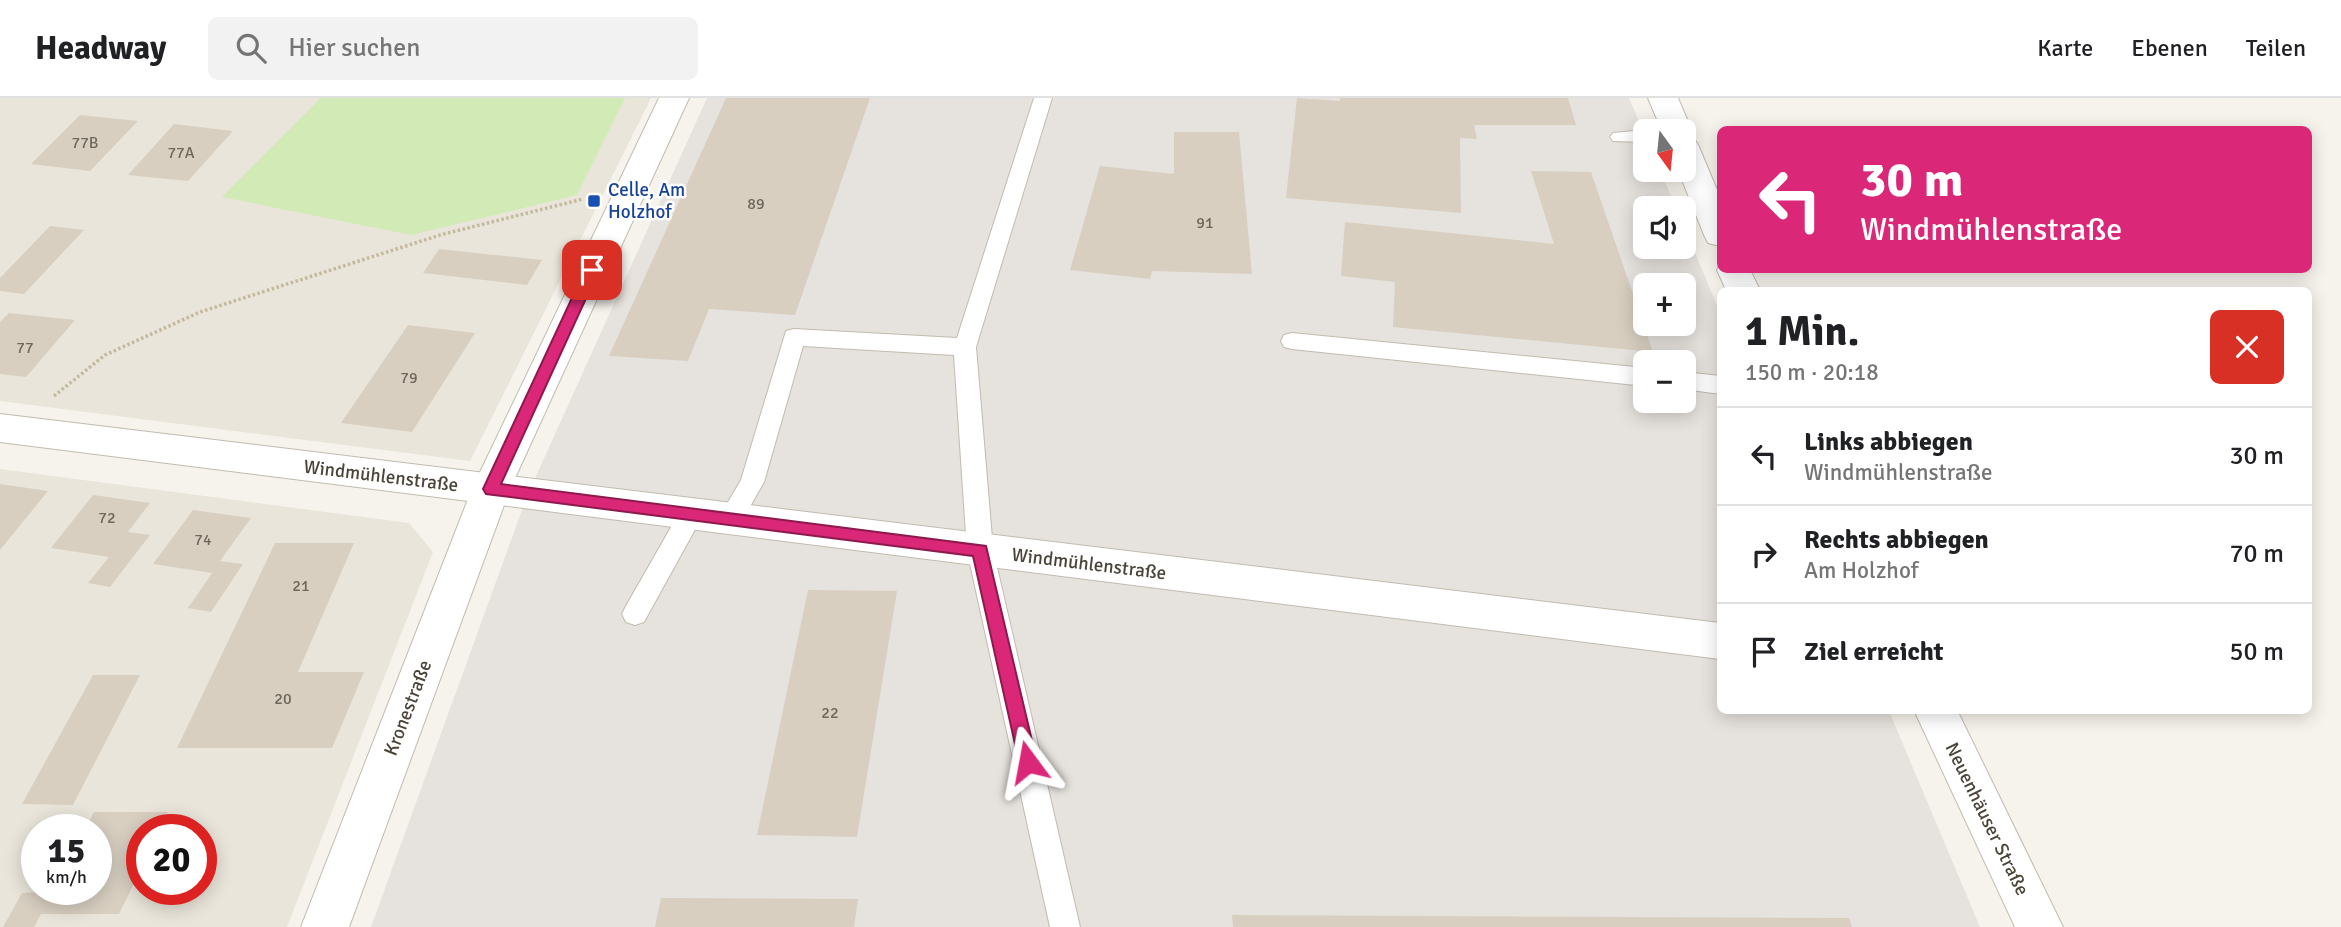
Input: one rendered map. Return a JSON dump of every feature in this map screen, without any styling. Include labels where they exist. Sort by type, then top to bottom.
[{"type":"street","name":"Kronestraße","points":[[325,927],[491,489],[628,191],[674,98]]},
{"type":"street","points":[[1663,98],[1672,119]]},
{"type":"street","points":[[1696,176],[1717,228]]},
{"type":"street","name":"Windmühlenstraße","points":[[7,429],[1717,641]]},
{"type":"street","name":"Neuenhäuser Straße","points":[[1937,714],[2039,927]]},
{"type":"lane","points":[[1043,98],[965,347],[980,550],[1065,927]]},
{"type":"lane","points":[[1620,137],[1633,136]]},
{"type":"lane","points":[[730,519],[752,482],[794,337],[965,347]]},
{"type":"lane","points":[[1292,341],[1633,376]]},
{"type":"lane","points":[[1696,382],[1717,384]]},
{"type":"lane","points":[[635,614],[691,514]]},
{"type":"path","points":[[7,429],[105,355],[200,312],[440,234],[611,191],[628,191]]},
{"type":"shaded area","points":[[0,98],[651,98],[470,461],[0,401]]},
{"type":"shaded area","points":[[707,98],[1629,98],[1638,119],[1633,119],[1633,182],[1665,182],[1671,196],[1633,196],[1633,259],[1696,259],[1696,255],[1717,306],[1717,714],[1890,714],[1980,927],[371,927],[527,496]]},
{"type":"shaded area","points":[[0,469],[409,523],[433,552],[287,927],[0,927]]},
{"type":"green space","points":[[321,98],[625,98],[577,195],[411,235],[222,197]]},
{"type":"building","points":[[726,98],[870,98],[795,315],[709,309],[688,361],[609,356]]},
{"type":"building","points":[[1297,98],[1340,101],[1340,98],[1568,98],[1576,125],[1474,125],[1477,139],[1460,138],[1461,213],[1286,198]]},
{"type":"building","points":[[80,115],[138,121],[90,171],[31,164]]},
{"type":"building","points":[[174,124],[233,131],[188,181],[128,175]]},
{"type":"building","points":[[1174,132],[1239,132],[1252,274],[1152,271],[1150,279],[1070,270],[1100,166],[1174,174]]},
{"type":"building","points":[[1531,171],[1591,172],[1633,294],[1633,336],[1647,336],[1652,350],[1393,327],[1395,282],[1341,276],[1345,222],[1554,244]]},
{"type":"building","points":[[50,226],[84,230],[24,294],[0,291],[0,278]]},
{"type":"building","points":[[439,249],[542,260],[527,285],[423,273]]},
{"type":"building","points":[[9,313],[75,320],[26,377],[0,374],[0,322]]},
{"type":"building","points":[[408,325],[475,333],[412,432],[341,423]]},
{"type":"building","points":[[0,484],[48,491],[0,550]]},
{"type":"building","points":[[93,495],[150,503],[128,532],[150,535],[110,587],[88,583],[109,557],[51,548]]},
{"type":"building","points":[[193,510],[251,518],[220,561],[243,564],[211,612],[188,608],[212,573],[153,564]]},
{"type":"building","points":[[275,543],[354,543],[298,672],[364,672],[332,748],[177,748]]},
{"type":"building","points":[[808,590],[897,591],[857,837],[757,835]]},
{"type":"building","points":[[93,675],[140,675],[73,805],[22,804]]},
{"type":"building","points":[[168,812],[126,814],[126,900],[119,914],[41,914],[34,927],[3,927],[21,895],[21,905],[112,905],[112,814],[93,814]]},
{"type":"building","points":[[661,898],[858,899],[854,927],[655,927]]},
{"type":"building","points":[[1232,915],[1849,918],[1852,927],[1233,927]]},
{"type":"place","name":"Celle, Am Holzhof","points":[[594,201]]},
{"type":"route","points":[[592,270],[491,489],[980,550],[1028,762]]}]
